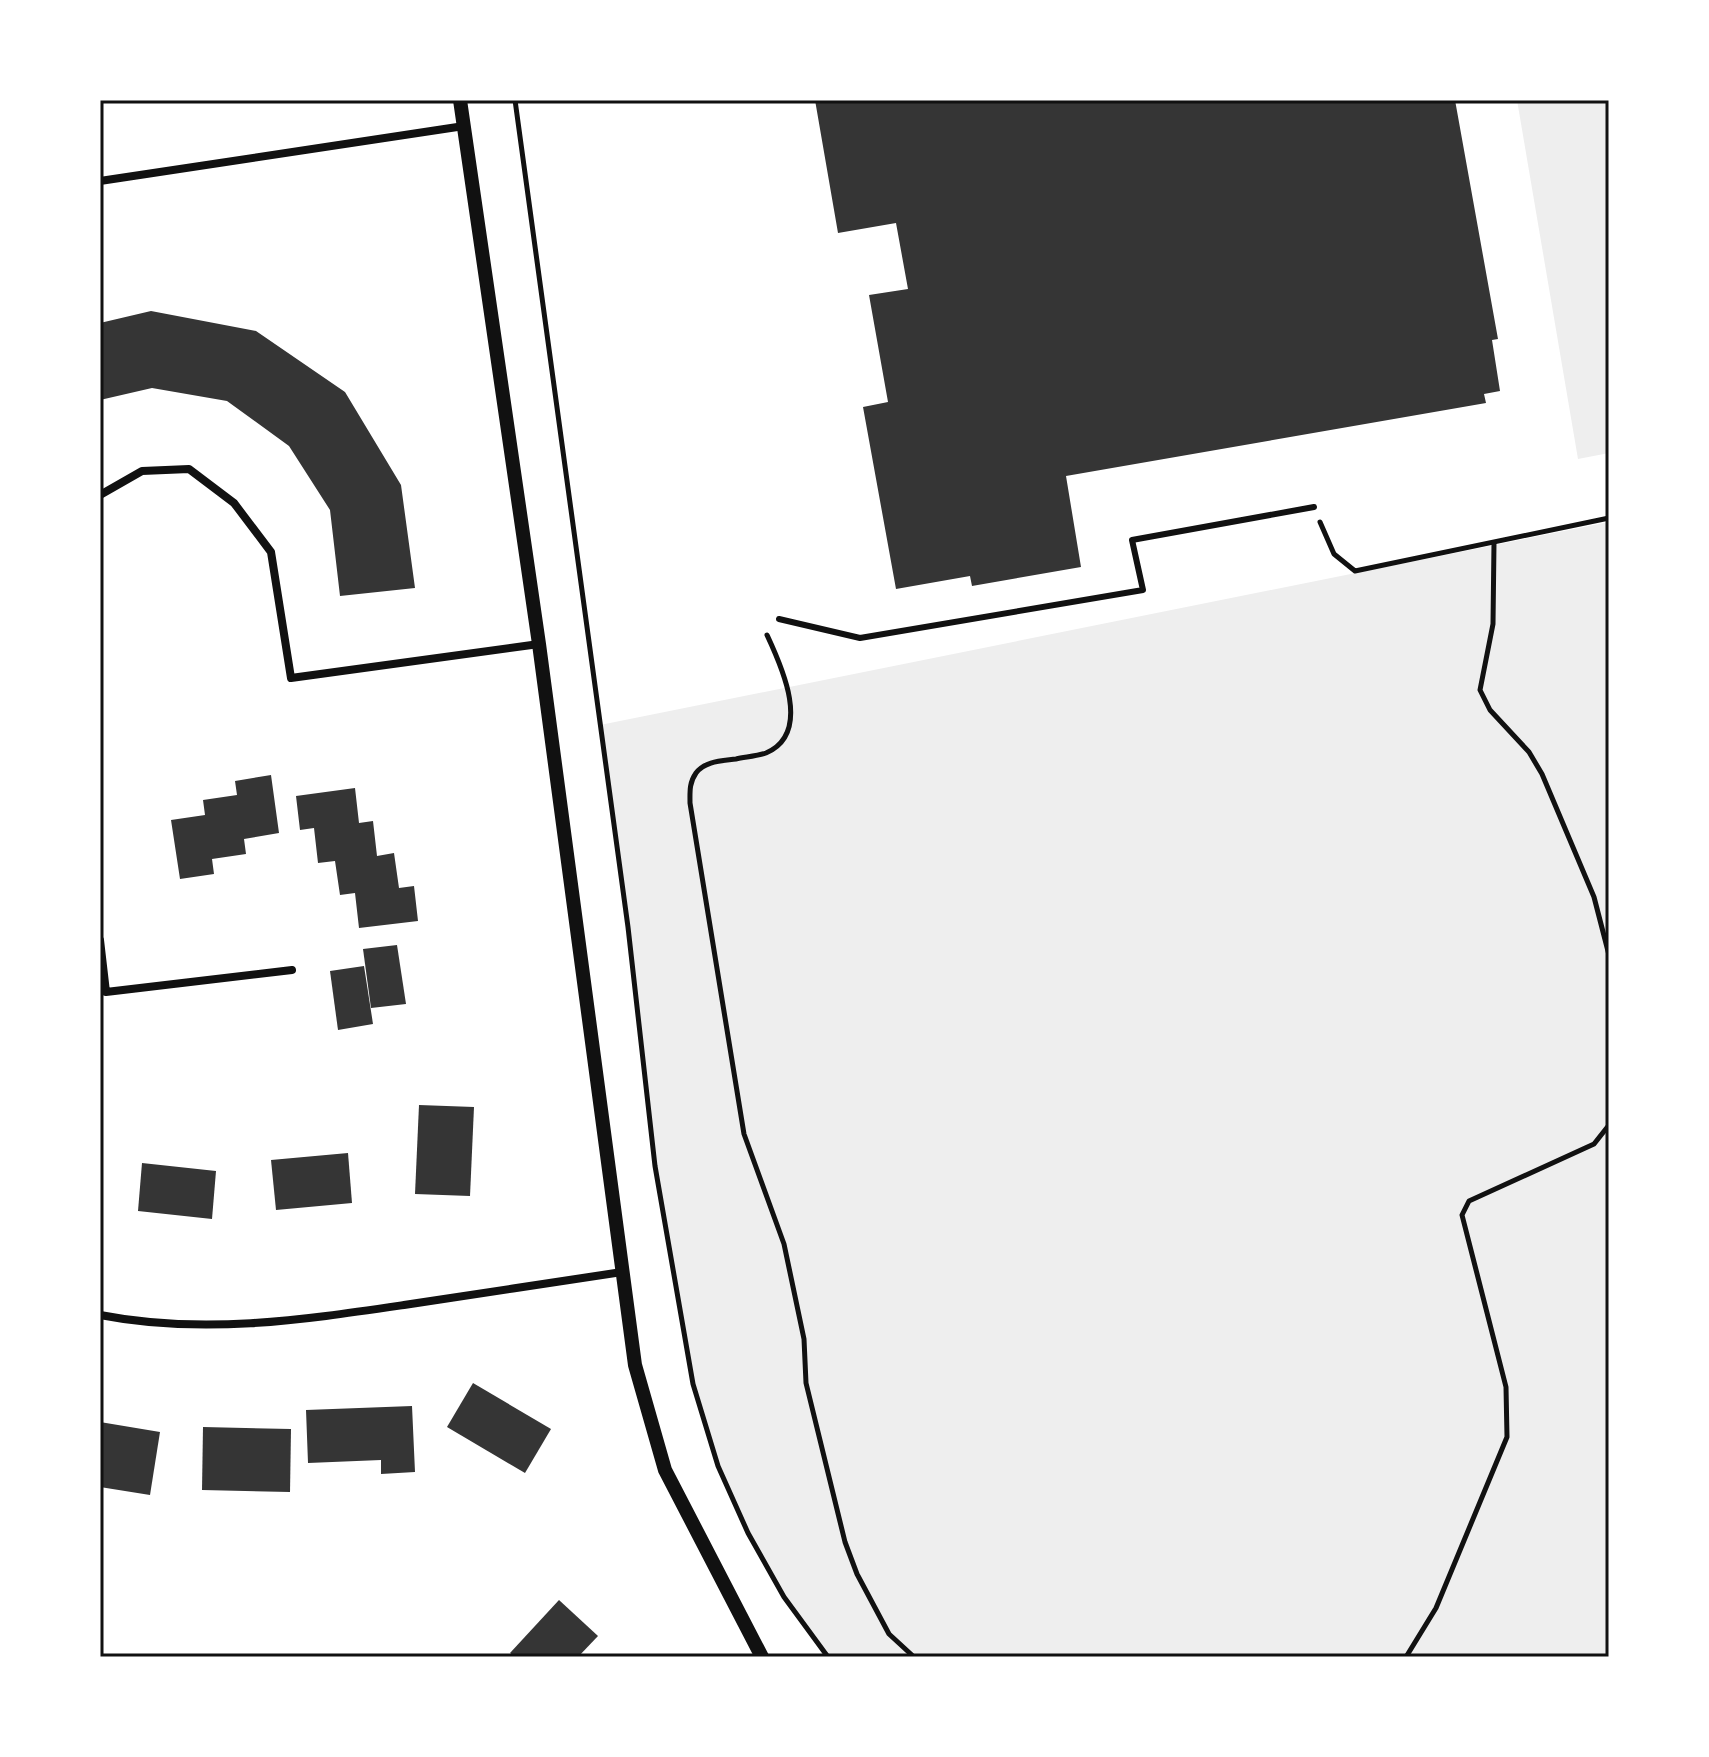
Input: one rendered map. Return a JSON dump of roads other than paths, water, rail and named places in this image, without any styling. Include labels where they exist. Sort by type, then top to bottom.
[{"type":"street","points":[[460,100],[539,644],[635,1365],[665,1470],[758,1656]]},
{"type":"street","points":[[100,181],[464,126]]},
{"type":"street","points":[[100,495],[142,471],[189,469],[234,503],[271,552],[291,678],[539,644]]},
{"type":"street","points":[[100,940],[106,992],[292,970]]},
{"type":"street","points":[[100,1315],[147,1324],[245,1325],[311,1319],[622,1272]]},
{"type":"lane","points":[[779,619],[860,638],[1143,590],[1132,540],[1314,507]]}]
